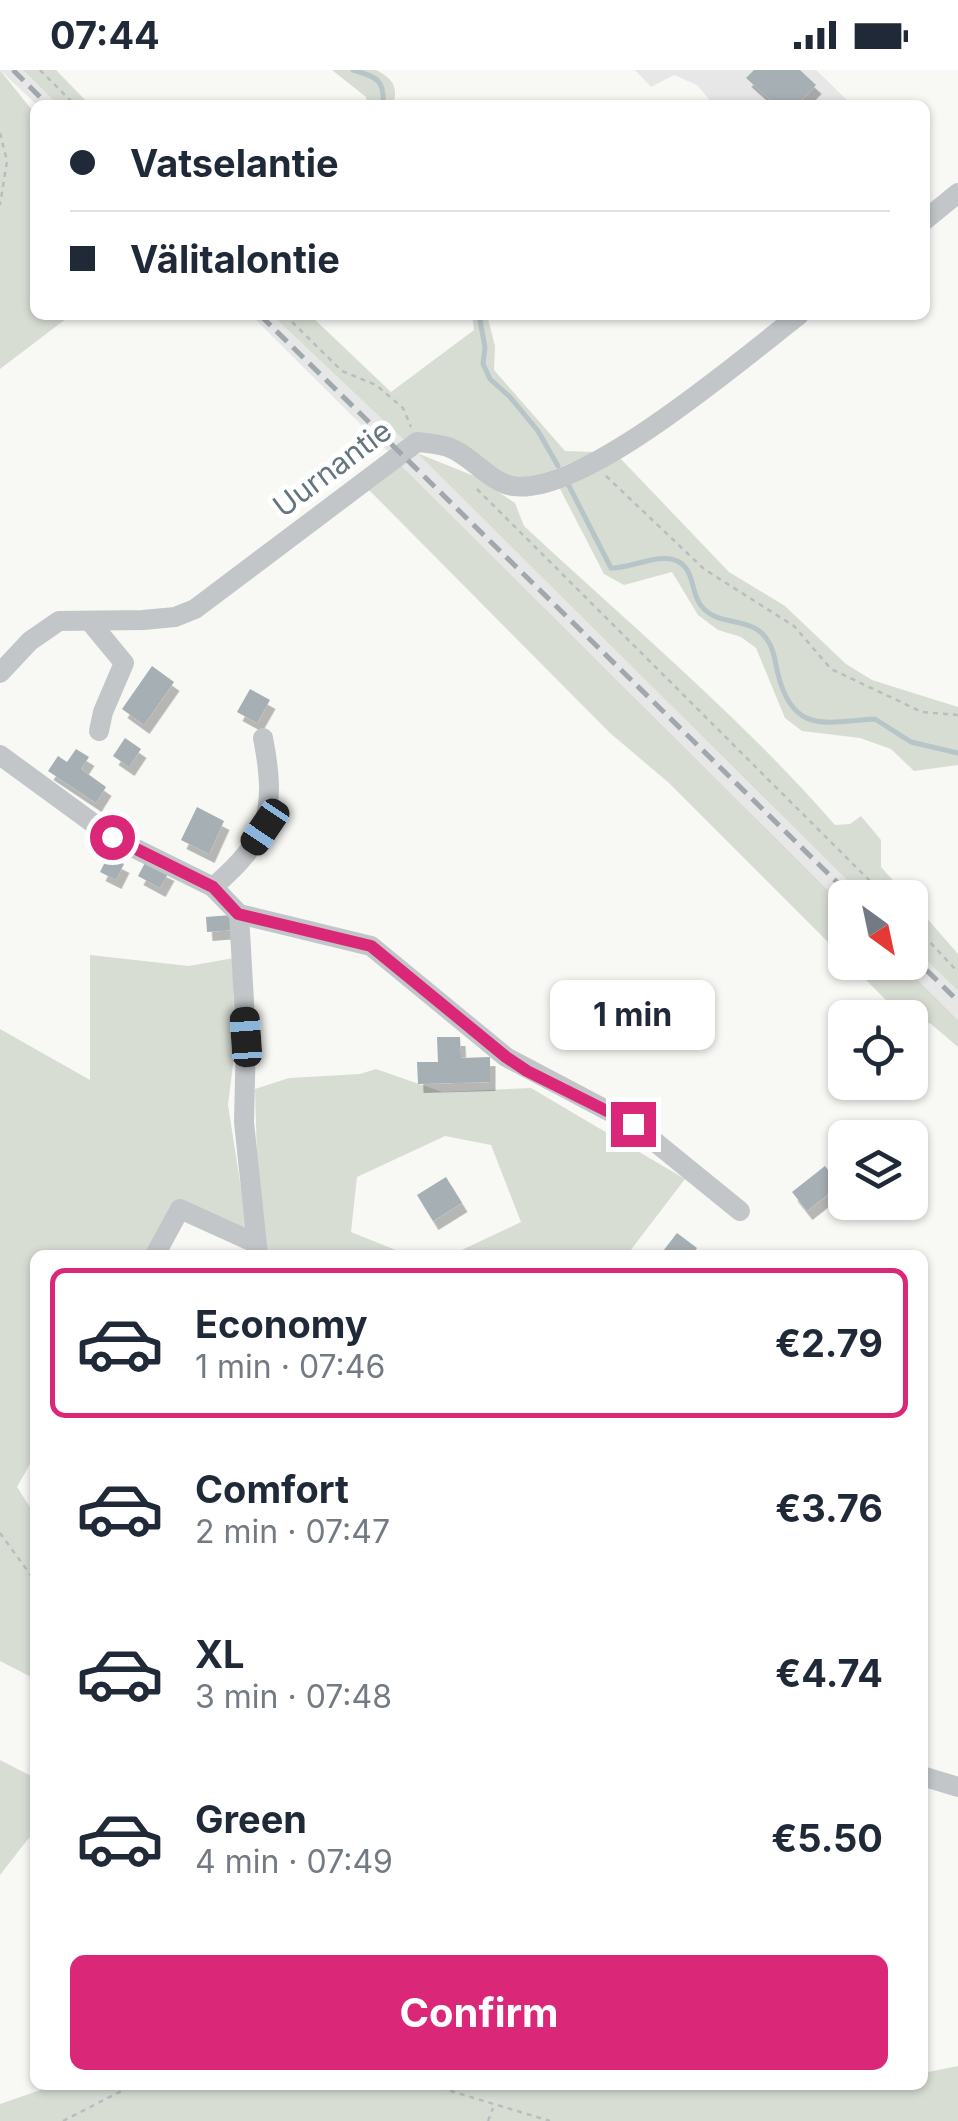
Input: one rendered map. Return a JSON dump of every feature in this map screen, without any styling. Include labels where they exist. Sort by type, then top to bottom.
[{"type":"street","points":[[930,216],[958,193]]},
{"type":"street","name":"Uurnantie","points":[[0,673],[30,641],[59,621],[91,623],[176,617],[194,609],[418,442],[450,447],[508,485],[528,487],[594,464],[647,430],[792,320]]},
{"type":"street","points":[[91,623],[124,663],[100,731]]},
{"type":"street","points":[[213,887],[240,864],[265,827],[271,780],[263,738]]},
{"type":"street","points":[[0,756],[112,837],[213,887],[238,914],[371,946],[506,1057],[633,1124],[740,1211]]},
{"type":"street","points":[[238,914],[246,1037],[244,1122],[256,1249]]},
{"type":"street","points":[[158,1250],[180,1209],[256,1249]]},
{"type":"street","points":[[928,1778],[958,1787]]},
{"type":"path","points":[[40,70],[70,100]]},
{"type":"path","points":[[0,133],[7,161],[0,205]]},
{"type":"path","points":[[289,320],[342,371],[376,385],[403,408],[418,442]]},
{"type":"path","points":[[594,464],[704,569],[794,626],[831,669],[922,712],[958,715]]},
{"type":"path","points":[[474,486],[869,880]]},
{"type":"path","points":[[928,940],[958,972]]},
{"type":"path","points":[[0,1533],[30,1574]]},
{"type":"path","points":[[63,2121],[123,2090]]},
{"type":"path","points":[[446,2090],[550,2121]]},
{"type":"path","points":[[488,2121],[494,2106]]},
{"type":"shaded area","points":[[0,70],[23,70],[53,100],[32,100]]},
{"type":"shaded area","points":[[0,70],[30,108],[30,320],[64,320],[0,369]]},
{"type":"shaded area","points":[[23,70],[56,70],[85,100],[53,100]]},
{"type":"shaded area","points":[[332,70],[376,70],[394,88],[395,100],[366,97]]},
{"type":"shaded area","points":[[635,70],[816,70],[847,100],[710,100],[697,85],[674,75],[651,87]]},
{"type":"shaded area","points":[[256,320],[277,320],[404,440],[847,880],[828,880],[828,890]]},
{"type":"shaded area","points":[[277,320],[315,320],[391,392],[474,330],[473,320],[488,320],[495,346],[494,370],[565,451],[596,452],[537,477],[520,480],[404,440]]},
{"type":"shaded area","points":[[417,453],[474,476],[515,503],[524,526],[723,708],[835,825],[850,824],[861,816],[881,840],[881,867],[893,880],[847,880]]},
{"type":"shaded area","points":[[620,458],[729,572],[785,606],[846,664],[872,680],[958,707],[958,765],[914,771],[891,749],[860,738],[802,731],[785,718],[756,648],[741,637],[718,630],[698,615],[672,572],[624,585],[604,574],[559,487]]},
{"type":"shaded area","points":[[399,463],[828,890],[828,942],[669,783],[610,733],[367,488]]},
{"type":"shaded area","points":[[928,920],[958,954],[958,991],[928,962]]},
{"type":"shaded area","points":[[90,955],[189,966],[234,958],[233,1064],[228,1105],[248,1233],[174,1203],[149,1250],[30,1250],[30,1464],[17,1487],[30,1507],[30,1676],[0,1661],[0,1029],[90,1080]]},
{"type":"shaded area","points":[[928,962],[958,991],[958,1020],[918,980],[928,980]]},
{"type":"shaded area","points":[[866,980],[918,980],[958,1020],[958,1047],[928,1023],[928,1000],[886,1000]]},
{"type":"shaded area","points":[[376,1069],[442,1092],[531,1088],[685,1179],[631,1250],[462,1250],[521,1222],[491,1145],[445,1136],[357,1177],[351,1232],[396,1250],[266,1250],[258,1194],[255,1089],[289,1078],[360,1074]]},
{"type":"shaded area","points":[[0,1760],[30,1775],[30,1836],[0,1875]]},
{"type":"shaded area","points":[[958,2066],[958,2121],[0,2121],[0,2104],[41,2090],[928,2090],[928,2072]]},
{"type":"building","points":[[754,70],[800,70],[816,85],[802,100],[770,100],[746,78]]},
{"type":"building","points":[[152,666],[174,682],[144,725],[122,709]]},
{"type":"building","points":[[250,689],[270,700],[257,723],[237,712]]},
{"type":"building","points":[[125,738],[141,749],[129,767],[113,756]]},
{"type":"building","points":[[76,749],[89,757],[81,769],[106,787],[96,803],[48,771],[58,756],[67,762]]},
{"type":"building","points":[[197,807],[224,821],[209,854],[181,840]]},
{"type":"building","points":[[108,856],[124,864],[116,880],[100,872]]},
{"type":"building","points":[[146,861],[169,872],[160,888],[138,876]]},
{"type":"building","points":[[232,915],[233,930],[207,932],[206,917]]},
{"type":"building","points":[[437,1037],[460,1037],[461,1058],[490,1057],[490,1082],[418,1084],[417,1062],[438,1062]]},
{"type":"building","points":[[825,1166],[828,1170],[828,1194],[807,1211],[792,1192]]},
{"type":"building","points":[[446,1177],[462,1203],[433,1221],[417,1195]]},
{"type":"building","points":[[677,1233],[697,1248],[696,1250],[664,1250]]},
{"type":"waterway","points":[[353,70],[377,80],[383,100]]},
{"type":"waterway","points":[[480,320],[485,347],[483,364],[490,379],[538,431],[558,466]]},
{"type":"waterway","points":[[568,484],[611,568],[672,559],[688,572],[704,609],[760,631],[771,646],[784,694],[802,716],[827,722],[875,719],[911,742],[958,753]]},
{"type":"railway","points":[[13,70],[43,100]]},
{"type":"railway","points":[[265,320],[835,880]]},
{"type":"railway","points":[[928,972],[958,1001]]},
{"type":"route","points":[[112,837],[213,887],[238,914],[371,946],[506,1057],[633,1124]]}]
